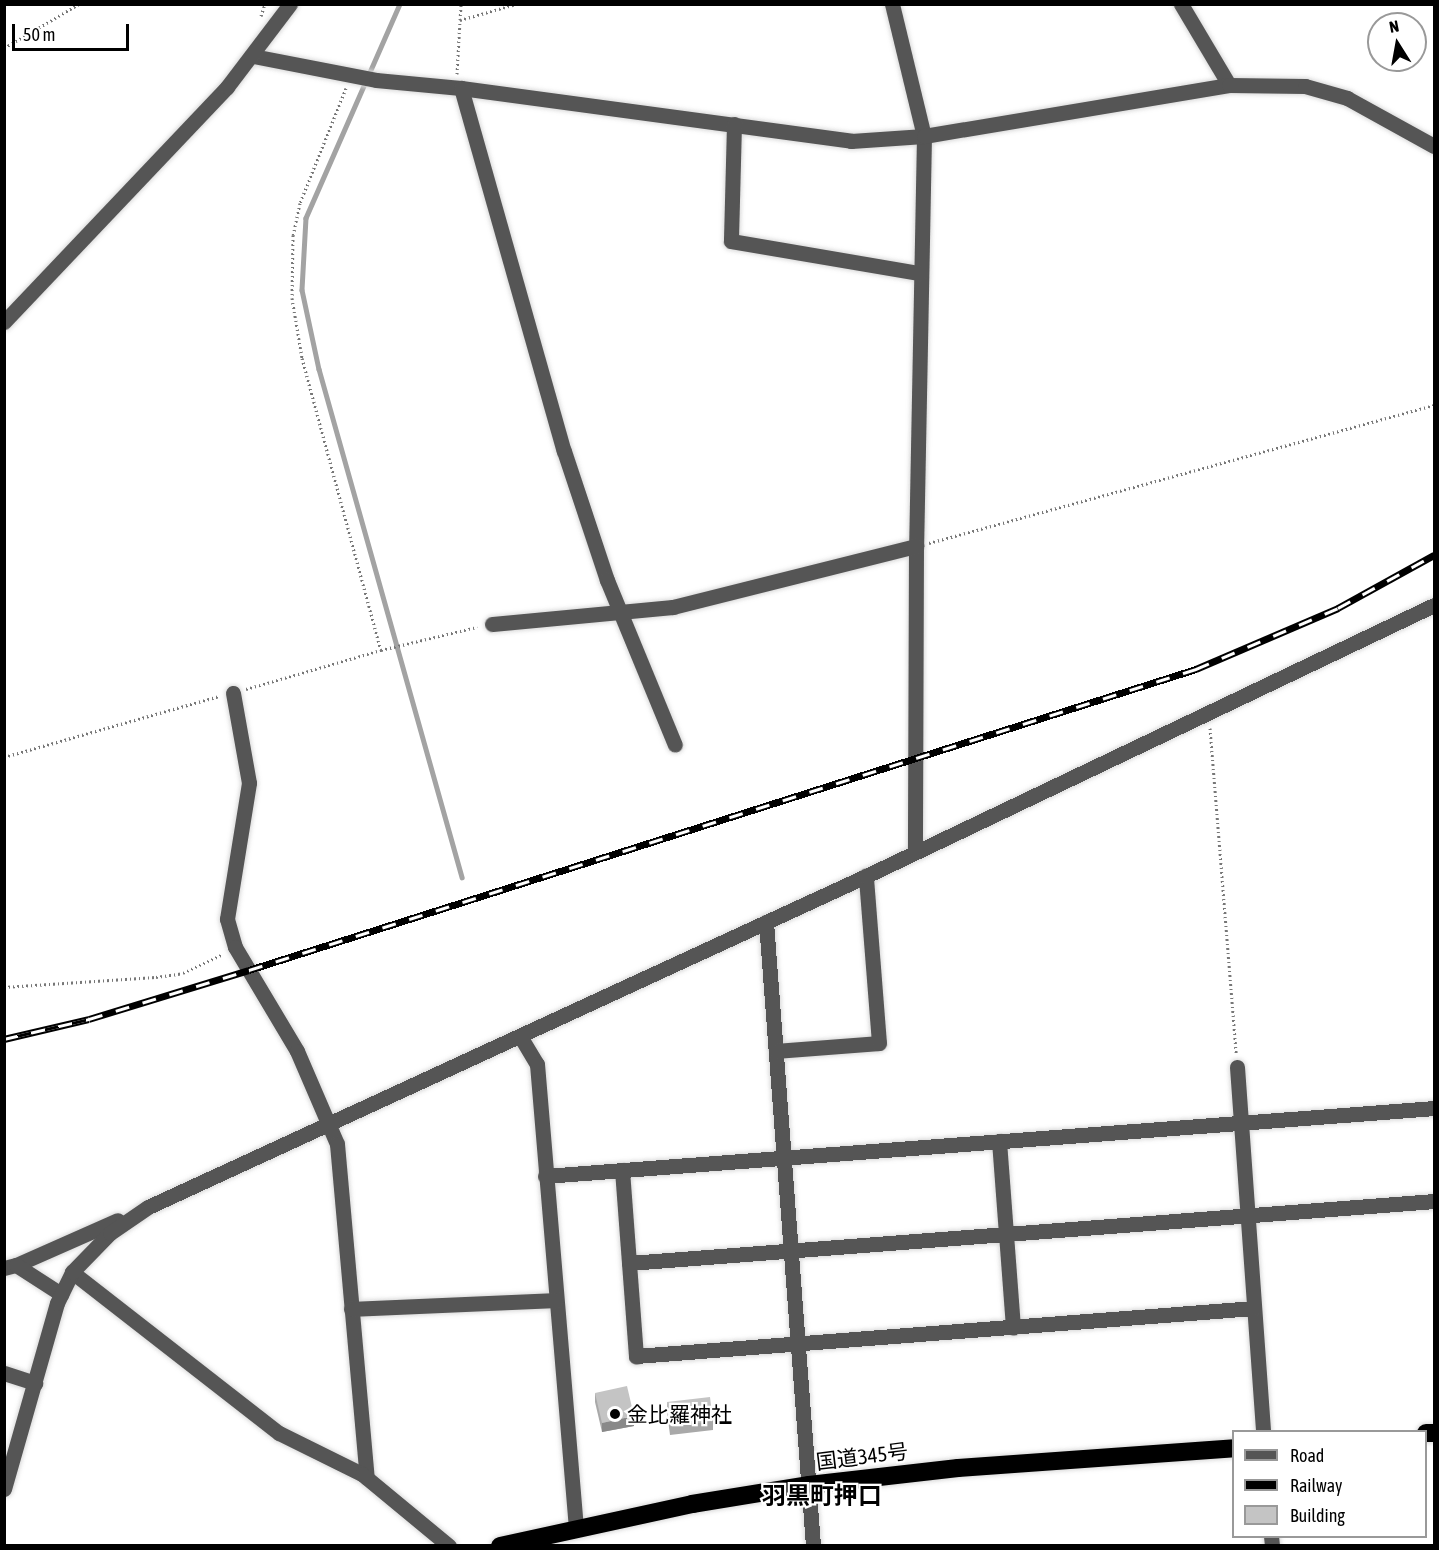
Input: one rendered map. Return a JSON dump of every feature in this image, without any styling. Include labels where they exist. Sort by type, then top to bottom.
[{"type":"highway","name":"国道345号","points":[[500,1545],[576,1527],[809,1485],[958,1468],[1232,1448]]},
{"type":"street","points":[[4,322],[124,200],[253,56],[290,4]]},
{"type":"street","points":[[892,4],[924,136],[919,273],[915,851]]},
{"type":"street","points":[[1181,4],[1229,85]]},
{"type":"street","points":[[253,56],[350,76],[459,87],[851,141],[924,136],[1229,85],[1305,86],[1347,98],[1434,146]]},
{"type":"street","points":[[459,87],[564,451],[620,614],[675,745]]},
{"type":"street","points":[[734,124],[731,241],[919,273]]},
{"type":"street","points":[[492,624],[620,614],[723,597],[916,546]]},
{"type":"street","points":[[10,1266],[148,1207],[325,1123],[520,1036],[866,876],[915,851],[1209,715],[1434,605]]},
{"type":"street","points":[[233,693],[249,783],[236,882],[227,911],[235,947],[297,1051],[325,1123],[337,1144],[367,1478]]},
{"type":"street","points":[[776,1050],[879,1043],[866,876]]},
{"type":"street","points":[[766,922],[813,1545]]},
{"type":"street","points":[[520,1036],[537,1064],[576,1527]]},
{"type":"street","points":[[1237,1067],[1263,1430]]},
{"type":"street","points":[[545,1176],[1434,1108]]},
{"type":"street","points":[[999,1141],[1013,1327]]},
{"type":"street","points":[[622,1170],[636,1356],[1254,1308]]},
{"type":"street","points":[[629,1263],[1434,1201]]},
{"type":"street","points":[[6,1479],[61,1294],[72,1272],[110,1233],[148,1207]]},
{"type":"street","points":[[10,1266],[61,1294]]},
{"type":"street","points":[[72,1272],[279,1433],[367,1478],[448,1545]]},
{"type":"street","points":[[351,1309],[556,1300]]},
{"type":"street","points":[[4,1373],[35,1383]]},
{"type":"path","points":[[4,48],[79,4]]},
{"type":"path","points":[[459,87],[460,4]]},
{"type":"path","points":[[460,20],[516,4]]},
{"type":"path","points":[[350,76],[300,203],[293,235],[292,298],[302,358],[381,650]]},
{"type":"path","points":[[916,546],[1434,405]]},
{"type":"path","points":[[4,757],[381,650],[492,624]]},
{"type":"path","points":[[1209,715],[1237,1067]]},
{"type":"path","points":[[4,987],[183,973],[235,947]]},
{"type":"building","name":"金比羅神社","points":[[627,1386],[634,1416],[602,1423],[595,1393]]},
{"type":"building","points":[[710,1397],[713,1421],[670,1426],[667,1402]]},
{"type":"waterway","points":[[400,4],[306,218],[302,290],[319,369],[462,877]]},
{"type":"railway","points":[[4,1039],[89,1019],[249,970],[1196,669],[1338,608],[1434,555]]},
{"type":"place","name":"金比羅神社","points":[[615,1414]]},
{"type":"district","name":"羽黒町押口","points":[[822,1496]]}]
